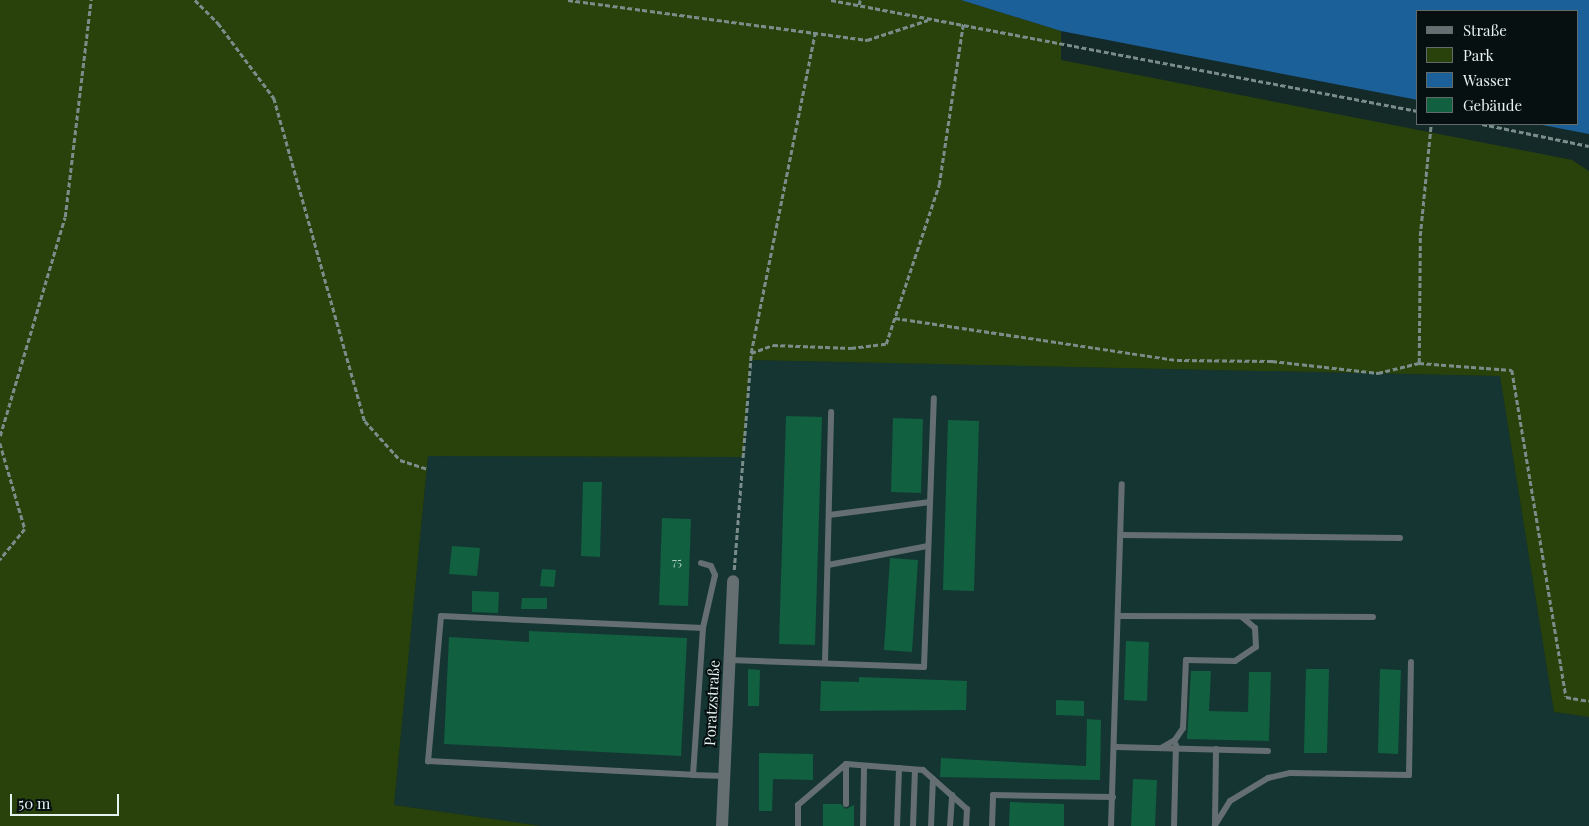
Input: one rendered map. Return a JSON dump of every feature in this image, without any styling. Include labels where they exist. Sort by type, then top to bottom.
[{"type":"street","name":"Poratzstraße","points":[[722,826],[733,581]]},
{"type":"lane","points":[[730,660],[924,666],[934,398]]},
{"type":"lane","points":[[826,663],[831,412]]},
{"type":"lane","points":[[1111,826],[1116,747],[1122,484]]},
{"type":"lane","points":[[829,515],[930,502]]},
{"type":"lane","points":[[1121,535],[1400,538]]},
{"type":"lane","points":[[828,565],[928,546]]},
{"type":"lane","points":[[693,775],[703,628],[715,575],[711,566],[700,563]]},
{"type":"lane","points":[[703,628],[441,616],[428,761],[725,776]]},
{"type":"lane","points":[[1119,616],[1373,617]]},
{"type":"lane","points":[[1174,826],[1174,748],[1180,735],[1186,660],[1235,661],[1256,647],[1256,628],[1239,616]]},
{"type":"lane","points":[[1215,825],[1237,797],[1268,778],[1290,773],[1409,775],[1411,662]]},
{"type":"lane","points":[[1161,748],[1180,735]]},
{"type":"lane","points":[[1116,747],[1268,751]]},
{"type":"lane","points":[[1215,825],[1216,749]]},
{"type":"lane","points":[[846,764],[846,804]]},
{"type":"lane","points":[[798,826],[798,805],[846,764],[915,770],[933,779],[967,809],[966,826]]},
{"type":"lane","points":[[863,826],[864,766]]},
{"type":"lane","points":[[897,826],[899,768]]},
{"type":"lane","points":[[913,826],[915,770]]},
{"type":"lane","points":[[931,826],[933,779]]},
{"type":"lane","points":[[950,826],[952,795]]},
{"type":"lane","points":[[992,826],[993,796],[1114,797]]},
{"type":"path","points":[[0,436],[66,217],[91,0]]},
{"type":"path","points":[[195,0],[218,22],[274,98],[365,421],[400,460],[427,469]]},
{"type":"path","points":[[568,0],[867,40],[929,19]]},
{"type":"path","points":[[831,0],[1416,111]]},
{"type":"path","points":[[858,6],[860,0]]},
{"type":"path","points":[[750,353],[773,345],[851,348],[886,344],[939,185],[963,24]]},
{"type":"path","points":[[733,581],[750,353],[815,33]]},
{"type":"path","points":[[1419,363],[1420,236],[1431,125]]},
{"type":"path","points":[[1487,125],[1589,146]]},
{"type":"path","points":[[895,318],[1177,360],[1272,361],[1378,373],[1419,363],[1512,370],[1566,697],[1589,701]]},
{"type":"path","points":[[0,443],[25,529],[0,560]]},
{"type":"shaded area","points":[[750,360],[1500,376],[1554,712],[1589,717],[1589,826],[541,826],[394,805],[428,456],[742,457]]},
{"type":"green space","points":[[0,0],[961,0],[1061,31],[1061,60],[1572,160],[1589,171],[1589,717],[1554,712],[1500,376],[750,360],[743,457],[428,456],[394,805],[541,826],[0,826]]},
{"type":"water","points":[[961,0],[1589,0],[1589,134],[1542,125],[1579,125],[1579,10],[1416,10],[1416,100],[1061,31]]},
{"type":"building","points":[[786,416],[822,417],[815,645],[779,644]]},
{"type":"building","points":[[893,418],[923,419],[921,493],[891,492]]},
{"type":"building","points":[[948,420],[979,421],[974,591],[943,590]]},
{"type":"building","points":[[583,482],[602,482],[600,557],[581,556]]},
{"type":"building","points":[[662,518],[691,519],[688,606],[659,605]]},
{"type":"building","points":[[452,546],[480,548],[477,576],[449,574]]},
{"type":"building","points":[[890,558],[918,560],[912,652],[884,650]]},
{"type":"building","points":[[542,569],[556,570],[554,587],[540,586]]},
{"type":"building","points":[[472,591],[499,592],[498,613],[472,612]]},
{"type":"building","points":[[522,598],[547,598],[547,609],[521,609]]},
{"type":"building","points":[[529,631],[687,638],[681,756],[444,744],[449,637],[529,642]]},
{"type":"building","points":[[1126,641],[1149,642],[1147,701],[1124,700]]},
{"type":"building","points":[[748,669],[760,670],[759,706],[748,706]]},
{"type":"building","points":[[1306,669],[1329,669],[1327,753],[1304,753]]},
{"type":"building","points":[[1380,669],[1401,670],[1398,754],[1378,753]]},
{"type":"building","points":[[1191,671],[1211,671],[1209,711],[1248,712],[1249,672],[1271,672],[1269,741],[1187,739]]},
{"type":"building","points":[[859,677],[967,681],[966,710],[820,711],[821,681],[859,682]]},
{"type":"building","points":[[1056,700],[1084,701],[1084,716],[1056,715]]},
{"type":"building","points":[[1087,719],[1101,720],[1100,780],[940,777],[941,758],[1086,766]]},
{"type":"building","points":[[759,753],[813,754],[813,780],[773,779],[772,811],[759,811]]},
{"type":"building","points":[[1133,779],[1157,780],[1155,826],[1131,826]]},
{"type":"building","points":[[1010,802],[1064,804],[1064,826],[1009,826]]},
{"type":"building","points":[[823,804],[841,804],[846,809],[854,805],[854,826],[823,826]]}]
